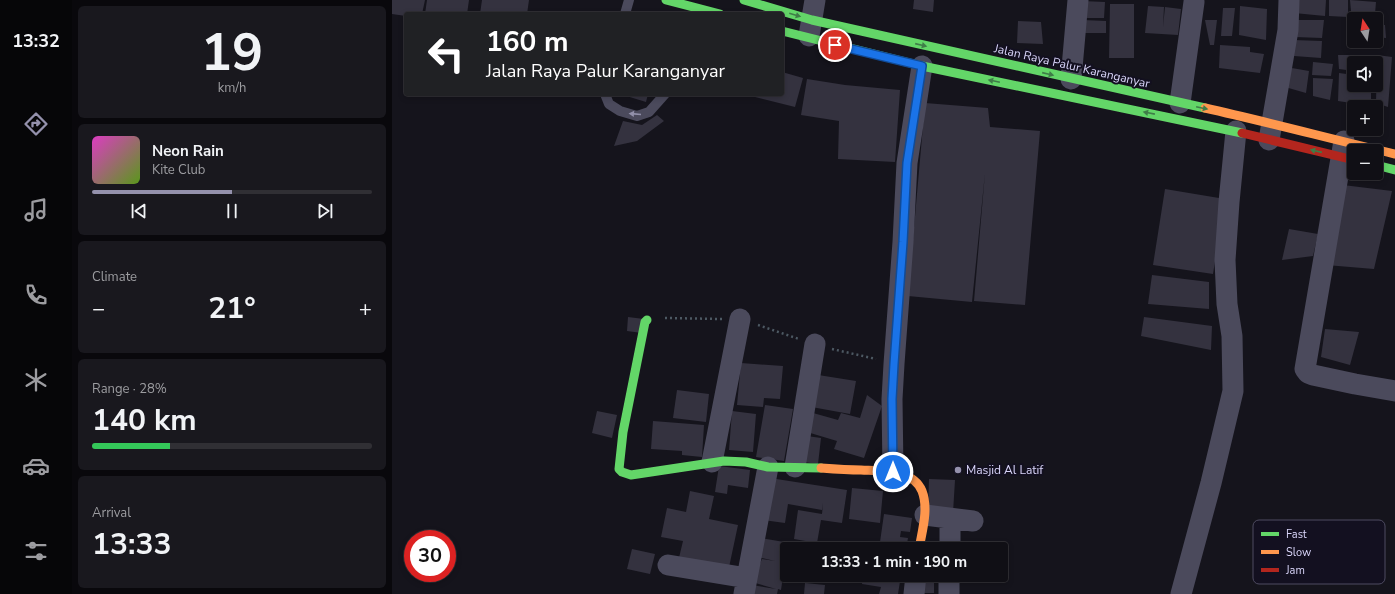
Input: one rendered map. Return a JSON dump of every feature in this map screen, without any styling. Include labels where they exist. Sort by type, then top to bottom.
[{"type":"main road","points":[[666,0],[713,12]]},
{"type":"main road","name":"Jalan Raya Palur Karanganyar","points":[[757,2],[812,19],[1180,103],[1270,132],[1346,153],[1395,154]]},
{"type":"main road","name":"Jalan Raya Palur Karanganyar","points":[[784,30],[812,19],[922,66],[1236,131],[1305,133],[1346,153]]},
{"type":"main road","points":[[1383,167],[1395,170]]},
{"type":"main road","points":[[647,320],[645,322],[625,421],[619,469],[622,472],[631,475],[712,462],[746,462],[768,467],[893,472],[918,484],[923,496],[925,515],[920,542]]},
{"type":"street","points":[[1071,79],[1078,0]]},
{"type":"street","points":[[1270,132],[1288,30],[1289,0]]},
{"type":"street","points":[[1180,103],[1194,2]]},
{"type":"street","points":[[893,472],[892,399],[907,163],[922,66]]},
{"type":"street","points":[[1181,594],[1211,483],[1233,391],[1232,336],[1227,304],[1226,260],[1228,202],[1236,131]]},
{"type":"street","points":[[1346,153],[1305,369],[1308,373],[1313,375],[1355,384],[1395,390]]},
{"type":"street","points":[[712,462],[740,319]]},
{"type":"street","points":[[795,467],[815,344]]},
{"type":"street","points":[[668,565],[746,586],[768,467]]},
{"type":"street","points":[[925,515],[973,521]]},
{"type":"street","points":[[950,519],[950,542]]},
{"type":"street","points":[[914,594],[915,582]]},
{"type":"street","points":[[949,582],[949,594]]},
{"type":"lane","points":[[626,12],[629,0]]},
{"type":"lane","points":[[606,96],[609,104],[620,111],[637,116],[649,112],[663,96]]},
{"type":"path","points":[[647,320],[655,318],[740,319],[815,344],[894,364]]},
{"type":"building","points":[[392,0],[425,0],[422,12],[404,12],[404,16],[392,14]]},
{"type":"building","points":[[427,0],[469,0],[467,12],[425,12]]},
{"type":"building","points":[[482,0],[529,0],[527,12],[480,12]]},
{"type":"building","points":[[914,0],[934,0],[933,12],[913,9]]},
{"type":"building","points":[[1296,0],[1326,0],[1325,16],[1294,13]]},
{"type":"building","points":[[1329,0],[1348,0],[1347,17],[1329,16]]},
{"type":"building","points":[[1350,0],[1376,2],[1375,12],[1351,11]]},
{"type":"building","points":[[1082,1],[1105,2],[1104,18],[1082,18]]},
{"type":"building","points":[[1110,4],[1134,4],[1134,58],[1109,58]]},
{"type":"building","points":[[1148,6],[1164,7],[1163,27],[1165,7],[1181,9],[1178,35],[1145,33]]},
{"type":"building","points":[[1240,6],[1267,9],[1266,40],[1239,35]]},
{"type":"building","points":[[1223,8],[1235,8],[1232,36],[1221,36]]},
{"type":"building","points":[[1083,20],[1106,21],[1106,33],[1083,33]]},
{"type":"building","points":[[1205,20],[1217,20],[1214,45],[1210,45]]},
{"type":"building","points":[[1293,20],[1324,20],[1322,38],[1295,37]]},
{"type":"building","points":[[1018,21],[1041,22],[1043,44],[1017,43]]},
{"type":"building","points":[[1383,25],[1385,25],[1386,38],[1383,38]]},
{"type":"building","points":[[1293,40],[1322,41],[1321,58],[1294,56]]},
{"type":"building","points":[[1220,45],[1250,47],[1250,52],[1264,54],[1260,73],[1219,68]]},
{"type":"building","points":[[1338,55],[1372,55],[1347,56],[1347,70],[1339,69]]},
{"type":"building","points":[[1377,55],[1392,57],[1388,107],[1383,105],[1383,100],[1376,100],[1376,92],[1383,92],[1383,56]]},
{"type":"building","points":[[1313,62],[1333,64],[1331,76],[1312,75]]},
{"type":"building","points":[[1286,67],[1309,71],[1306,93],[1285,87]]},
{"type":"building","points":[[784,73],[803,78],[795,107],[755,97],[784,96]]},
{"type":"building","points":[[1339,73],[1347,74],[1347,92],[1371,92],[1371,100],[1347,100],[1347,102],[1338,101]]},
{"type":"building","points":[[1313,78],[1333,79],[1330,100],[1313,96]]},
{"type":"building","points":[[807,79],[845,85],[900,90],[895,162],[838,159],[839,121],[801,115]]},
{"type":"building","points":[[626,96],[648,96],[646,102]]},
{"type":"building","points":[[925,103],[988,108],[990,127],[1040,131],[1025,305],[974,301],[985,173],[972,302],[908,296]]},
{"type":"building","points":[[657,115],[664,121],[637,141],[614,146],[623,121],[642,125]]},
{"type":"building","points":[[1343,185],[1392,191],[1374,269],[1326,265]]},
{"type":"building","points":[[1165,189],[1225,199],[1213,274],[1153,265]]},
{"type":"building","points":[[1289,229],[1318,234],[1313,256],[1282,260]]},
{"type":"building","points":[[1152,275],[1209,282],[1209,309],[1148,304]]},
{"type":"building","points":[[628,317],[644,319],[642,333],[627,331]]},
{"type":"building","points":[[1144,317],[1212,326],[1211,350],[1141,336]]},
{"type":"building","points":[[1325,329],[1359,332],[1350,365],[1321,357]]},
{"type":"building","points":[[741,363],[783,366],[780,399],[764,398],[763,407],[737,405]]},
{"type":"building","points":[[812,374],[856,381],[850,414],[806,406]]},
{"type":"building","points":[[677,390],[709,394],[706,422],[673,418]]},
{"type":"building","points":[[867,395],[882,406],[864,458],[834,449],[837,441],[807,432],[813,413],[838,420],[841,413],[860,418]]},
{"type":"building","points":[[765,405],[793,409],[784,461],[756,457]]},
{"type":"building","points":[[597,411],[617,415],[612,438],[592,433]]},
{"type":"building","points":[[732,411],[756,414],[753,452],[729,450]]},
{"type":"building","points":[[653,421],[704,425],[702,457],[682,455],[682,451],[651,449]]},
{"type":"building","points":[[807,436],[821,438],[818,464],[803,462]]},
{"type":"building","points":[[719,466],[750,470],[748,488],[728,485],[727,494],[715,492]]},
{"type":"building","points":[[770,478],[847,490],[842,523],[821,520],[817,542],[794,539],[798,510],[822,514],[823,503],[822,510],[788,504],[785,523],[763,520]]},
{"type":"building","points":[[929,479],[955,480],[953,513],[928,512]]},
{"type":"building","points":[[852,488],[883,491],[880,523],[849,519]]},
{"type":"building","points":[[690,491],[714,496],[709,519],[738,525],[728,572],[678,562],[683,541],[661,537],[667,508],[686,512]]},
{"type":"building","points":[[884,514],[912,518],[910,532],[901,531],[900,537],[908,538],[907,542],[880,542]]},
{"type":"building","points":[[760,538],[784,542],[780,542],[780,582],[782,582],[781,590],[778,589],[777,594],[750,594],[752,585],[776,589],[752,582],[762,559],[775,561],[757,557]]},
{"type":"building","points":[[632,549],[655,554],[650,574],[627,569]]},
{"type":"building","points":[[862,582],[900,582],[898,594],[879,594],[881,587],[862,584]]},
{"type":"building","points":[[918,582],[934,582],[934,593],[915,593]]},
{"type":"building","points":[[805,583],[825,585],[824,594],[804,594]]},
{"type":"traffic: fast","points":[[666,0],[712,12]]},
{"type":"traffic: fast","points":[[744,0],[812,20],[1205,108]]},
{"type":"traffic: fast","points":[[784,32],[922,66],[1242,133]]},
{"type":"traffic: fast","points":[[1383,167],[1395,170]]},
{"type":"traffic: fast","points":[[647,320],[645,322],[623,432],[619,469],[622,472],[631,475],[724,461],[746,462],[768,467],[821,468]]},
{"type":"traffic: slow","points":[[1205,108],[1395,154]]},
{"type":"traffic: slow","points":[[821,468],[887,471],[904,475],[918,484],[922,491],[925,505],[920,542]]},
{"type":"traffic: jam","points":[[1242,133],[1347,158]]},
{"type":"place","name":"Masjid Al Latif","points":[[958,470]]},
{"type":"route","points":[[835,45],[922,66],[907,163],[892,399],[893,472]]}]
